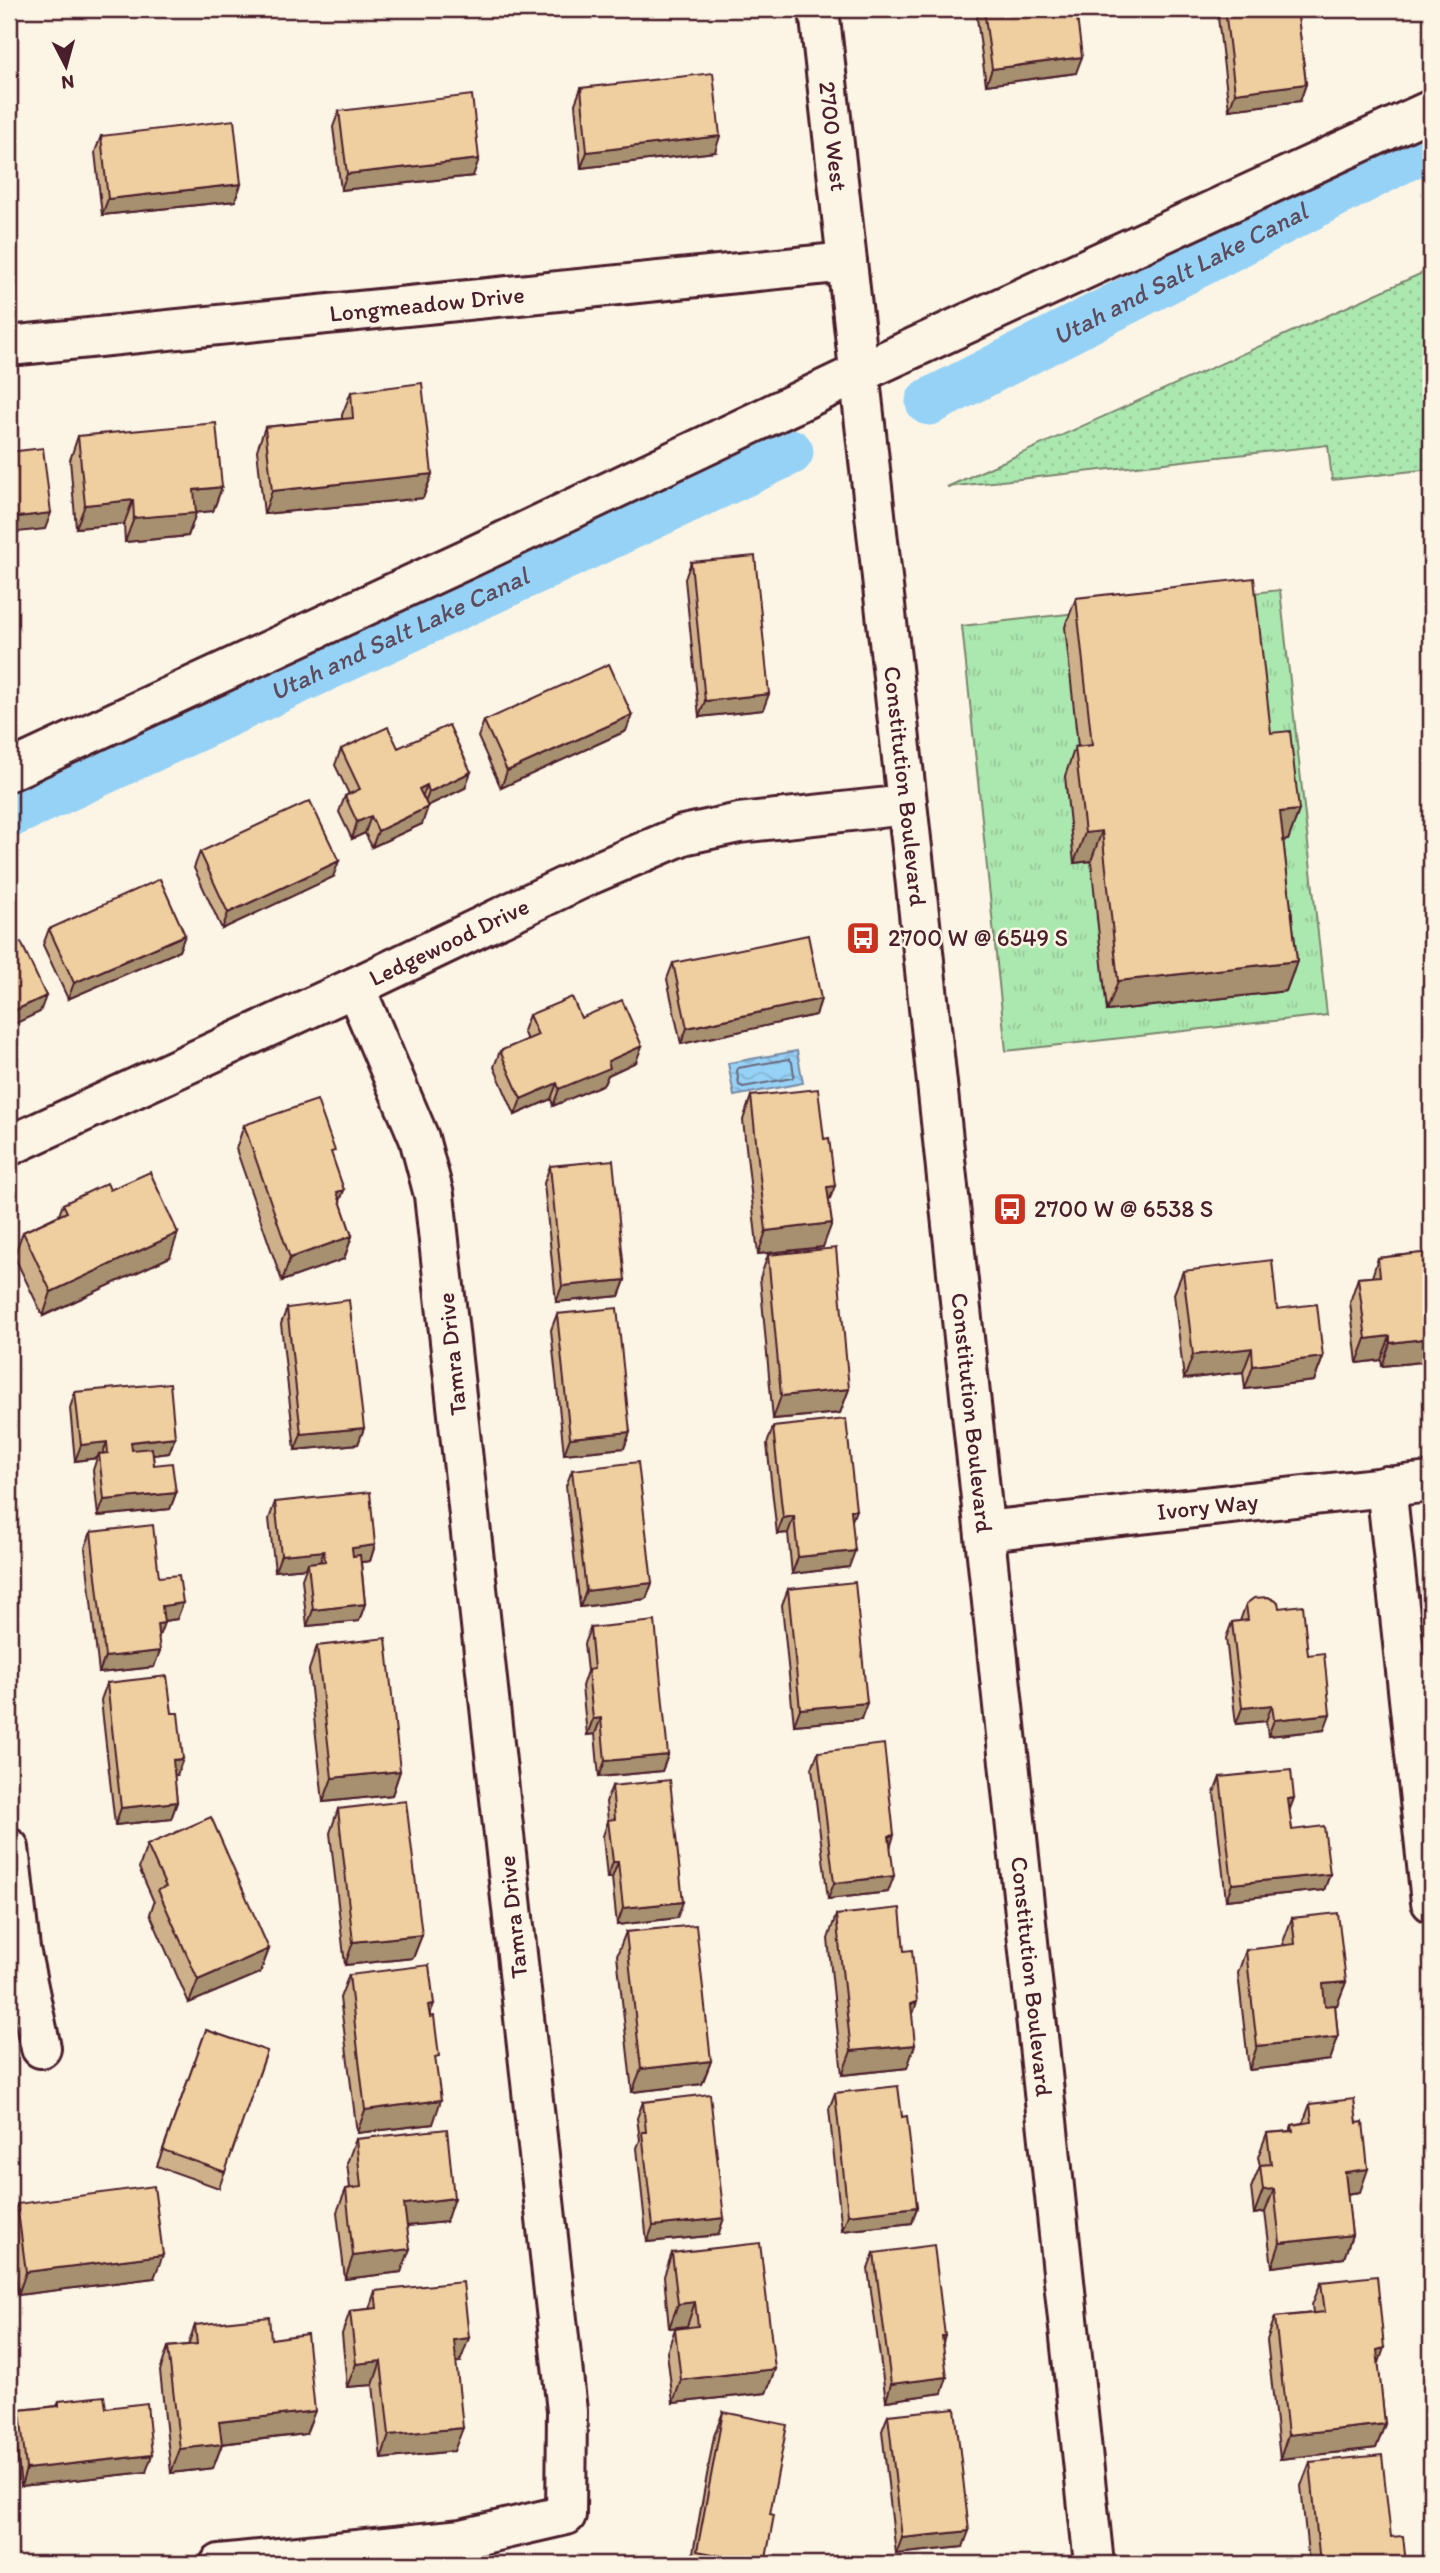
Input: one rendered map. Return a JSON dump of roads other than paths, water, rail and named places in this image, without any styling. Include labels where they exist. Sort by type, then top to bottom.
[{"type":"street","name":"2700 West","points":[[818,9],[846,262]]},
{"type":"street","points":[[9,771],[471,557],[859,373],[1431,110]]},
{"type":"street","name":"Longmeadow Drive","points":[[9,346],[846,262]]},
{"type":"street","name":"Constitution Boulevard","points":[[846,262],[907,805],[1094,2564]]},
{"type":"street","name":"Ledgewood Drive","points":[[9,1146],[587,876],[682,835],[739,823],[907,805]]},
{"type":"street","name":"Tamra Drive","points":[[220,2564],[462,2539],[566,2515],[567,2411],[434,1195],[419,1138],[355,986]]},
{"type":"street","name":"Ivory Way","points":[[985,1531],[1431,1482]]},
{"type":"street","points":[[1386,1486],[1431,1902]]},
{"type":"street","points":[[9,1848],[20,1949],[40,2048]]},
{"type":"water","points":[[797,1051],[803,1083],[734,1096],[728,1063]]},
{"type":"waterway","name":"Utah and Salt Lake Canal","points":[[929,402],[1431,145]]},
{"type":"waterway","name":"Utah and Salt Lake Canal","points":[[9,815],[790,452]]},
{"type":"place","name":"2700 W @ 6549 S","points":[[863,938]]},
{"type":"place","name":"2700 W @ 6538 S","points":[[1010,1209]]}]
